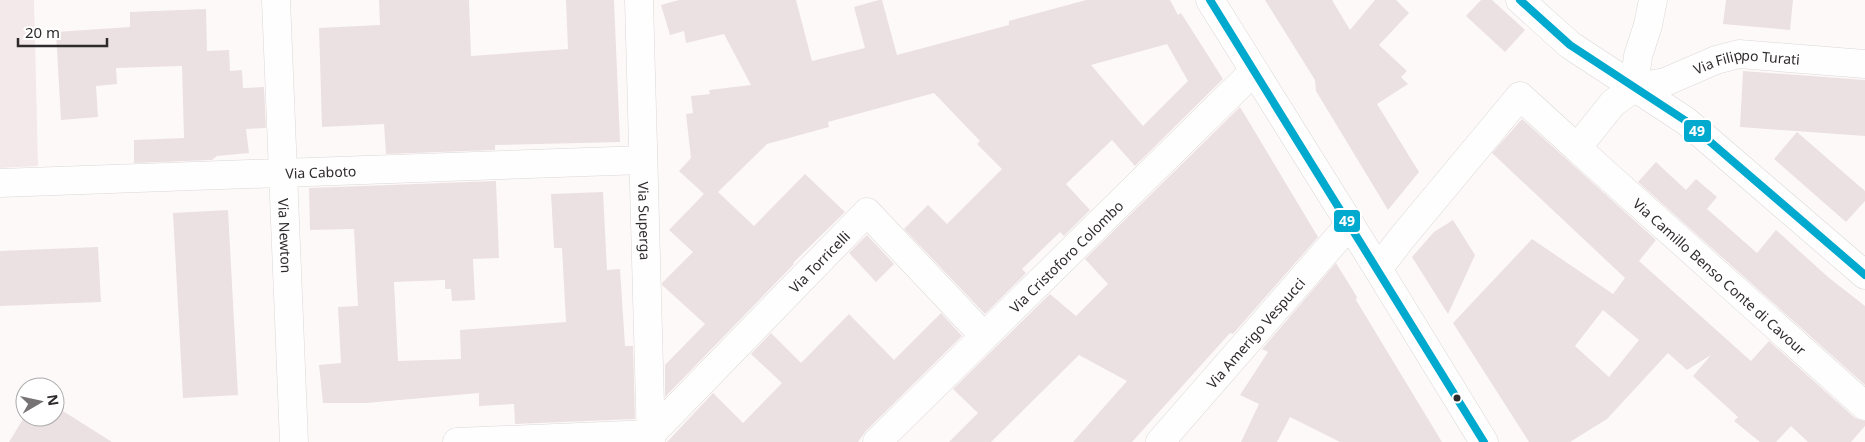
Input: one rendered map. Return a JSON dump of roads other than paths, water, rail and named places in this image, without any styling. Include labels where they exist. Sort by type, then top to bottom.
[{"type":"street","name":"Via Newton","points":[[276,0],[294,442]]},
{"type":"street","name":"Via Superga","points":[[639,0],[651,438]]},
{"type":"street","points":[[1210,0],[1484,442]]},
{"type":"street","points":[[1520,0],[1570,45],[1686,121],[1860,266]]},
{"type":"street","points":[[1577,148],[1613,103],[1634,88],[1638,56],[1648,25],[1653,0]]},
{"type":"street","name":"Via Filippo Turati","points":[[1634,88],[1665,82],[1716,60],[1738,54],[1865,64]]},
{"type":"street","name":"Via Cristoforo Colombo","points":[[877,442],[1254,71]]},
{"type":"street","name":"Via Camillo Benso Conte di Cavour","points":[[1378,269],[1520,96],[1865,406]]},
{"type":"street","name":"Via Caboto","points":[[0,183],[643,160]]},
{"type":"street","name":"Via Torricelli","points":[[651,438],[867,212],[984,336]]},
{"type":"street","name":"Via Amerigo Vespucci","points":[[1160,442],[1350,224]]},
{"type":"street","points":[[457,442],[651,438]]}]
